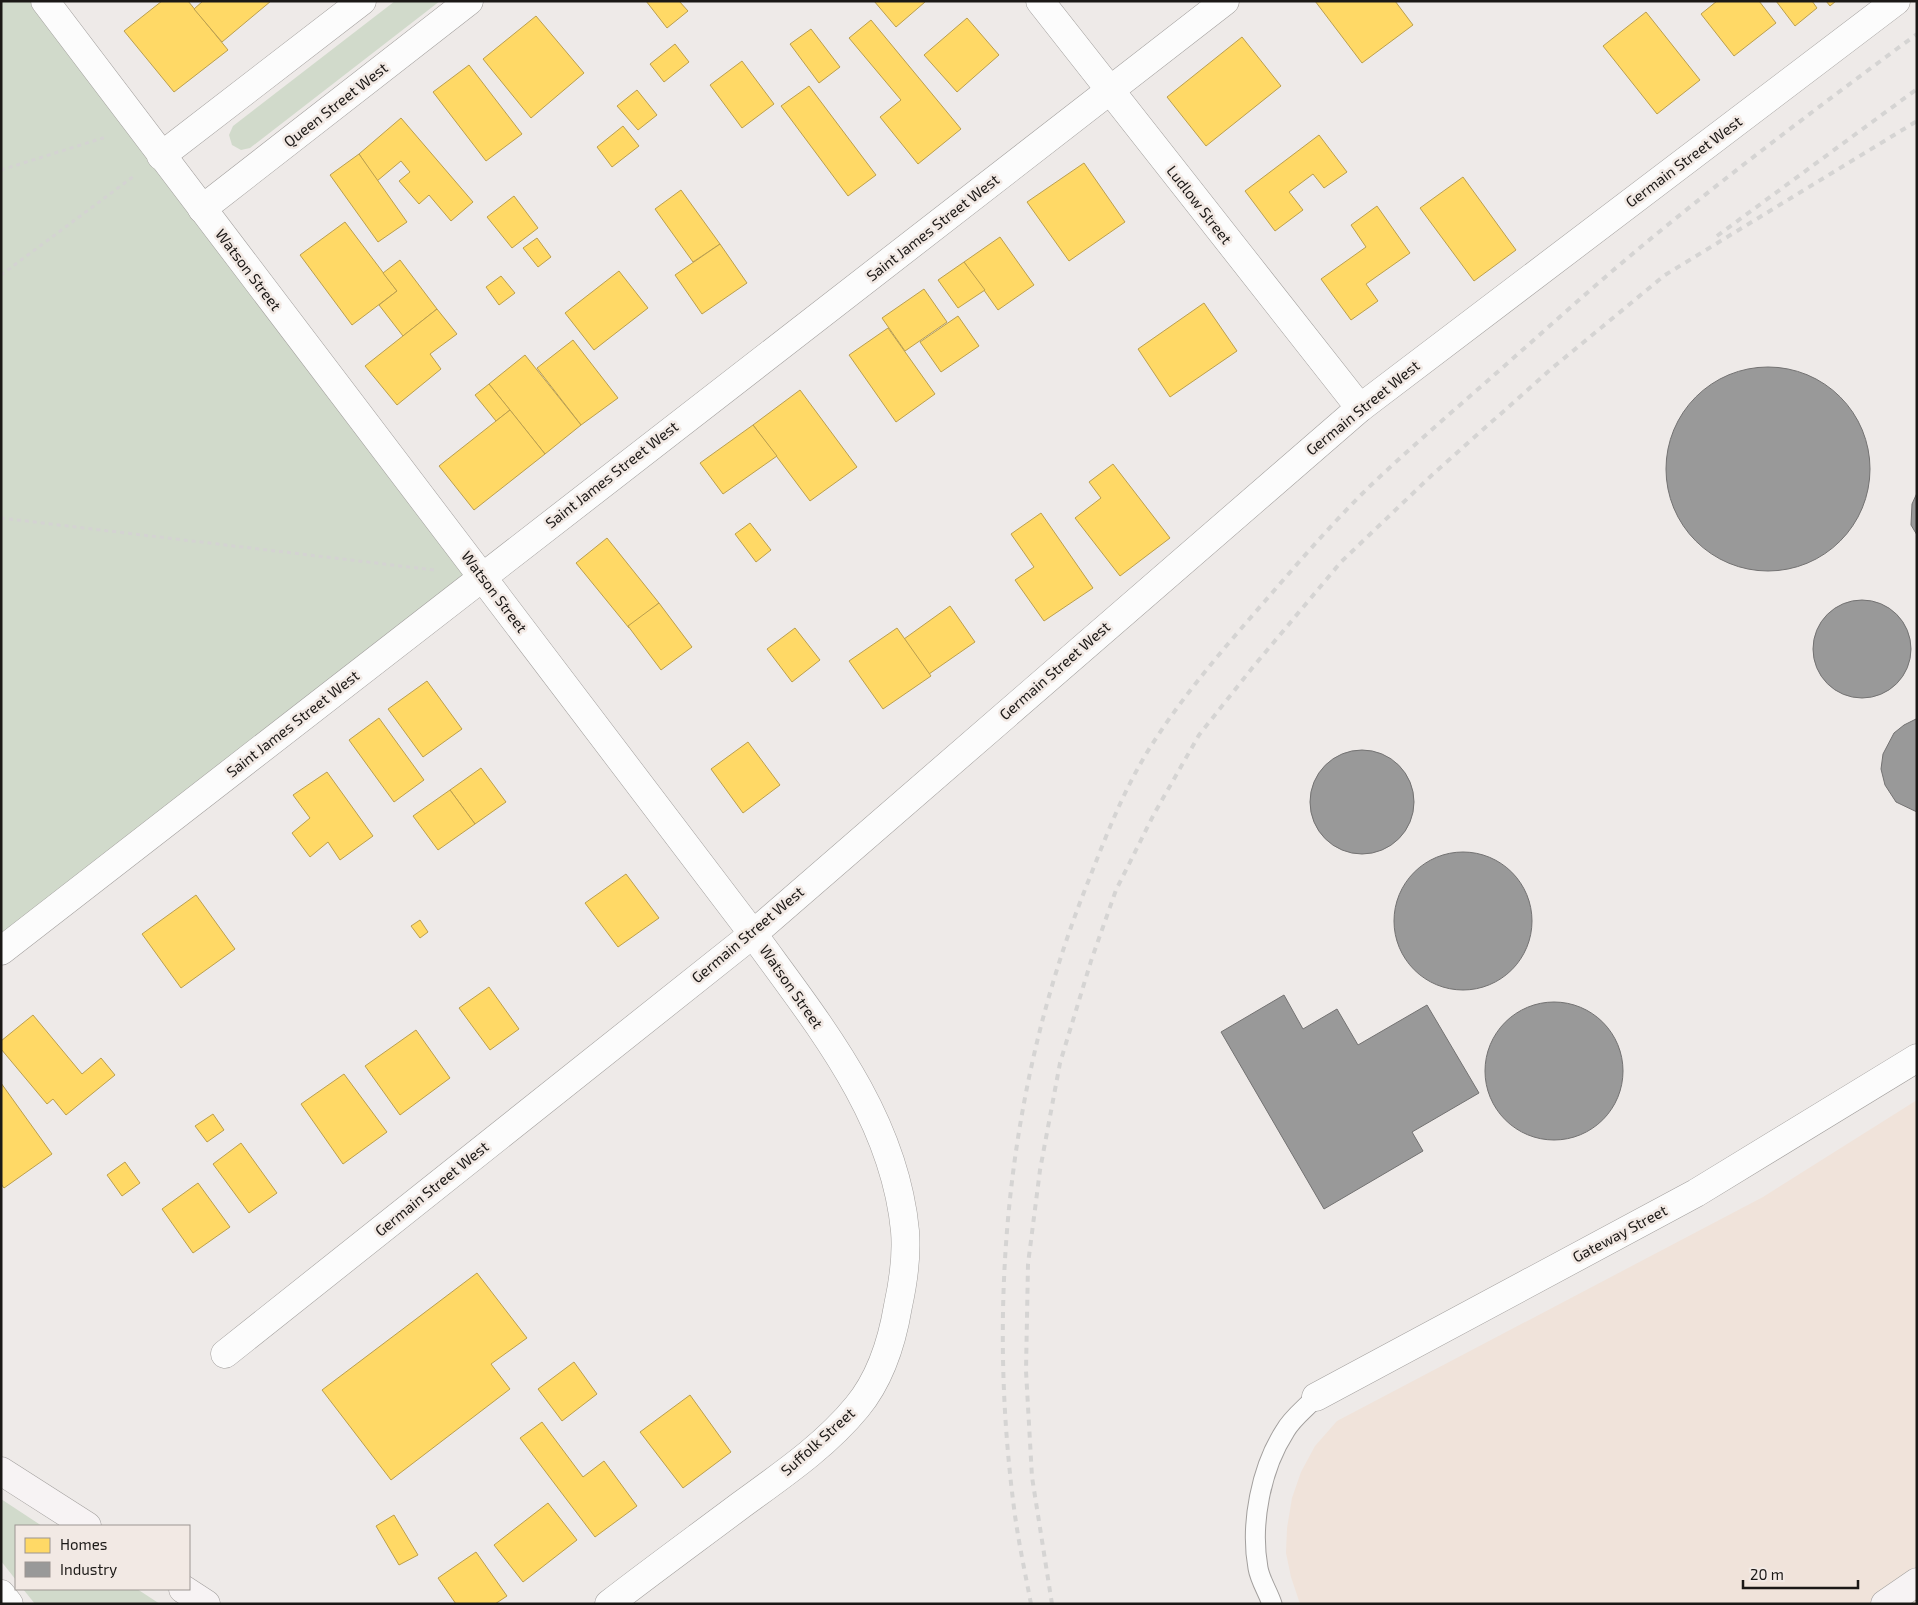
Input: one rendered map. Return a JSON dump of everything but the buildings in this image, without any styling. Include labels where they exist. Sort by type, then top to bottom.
[{"type":"street","name":"Watson Street","points":[[44,1],[753,934],[842,1058],[886,1145],[901,1206]]},
{"type":"street","points":[[161,156],[362,1]]},
{"type":"street","name":"Queen Street West","points":[[202,209],[469,1]]},
{"type":"street","name":"Ludlow Street","points":[[1040,1],[1360,408]]},
{"type":"street","name":"Saint James Street West","points":[[1,952],[482,576],[1225,1]]},
{"type":"street","name":"Germain Street West","points":[[225,1354],[753,934],[1360,408],[1896,1]]},
{"type":"street","name":"Gateway Street","points":[[1316,1397],[1696,1193],[1917,1058]]},
{"type":"street","name":"Suffolk Street","points":[[609,1604],[803,1460],[858,1406],[880,1371],[893,1336],[902,1288],[905,1233],[901,1206]]},
{"type":"street","points":[[1,1471],[85,1525]]},
{"type":"street","points":[[1885,1604],[1917,1582]]},
{"type":"street","points":[[185,1590],[206,1604]]},
{"type":"street","points":[[1,1594],[9,1604]]},
{"type":"lane","points":[[1272,1604],[1258,1569],[1256,1533],[1259,1502],[1268,1464],[1285,1430],[1316,1397]]},
{"type":"path","points":[[1,170],[139,127]]},
{"type":"path","points":[[1,276],[161,156]]},
{"type":"path","points":[[1,518],[482,576]]},
{"type":"shaded area","points":[[1917,1100],[1917,1604],[1300,1604],[1291,1577],[1286,1553],[1287,1528],[1292,1498],[1301,1472],[1315,1446],[1337,1421],[1763,1197]]},
{"type":"green space","points":[[1,1],[45,1],[482,576],[1,951]]},
{"type":"green space","points":[[395,1],[440,1],[250,148],[241,150],[232,145],[229,135],[233,126]]},
{"type":"green space","points":[[1,1499],[40,1525],[15,1525],[15,1579],[1,1561]]},
{"type":"green space","points":[[24,1590],[139,1590],[160,1604],[35,1604]]},
{"type":"railway","points":[[1031,1604],[1016,1520],[1006,1429],[1003,1350],[1004,1272],[1011,1193],[1022,1115],[1038,1038],[1059,962],[1108,833],[1123,797],[1141,763],[1177,708],[1220,653],[1316,542],[1370,486],[1431,430],[1647,242],[1761,151],[1917,34]]},
{"type":"railway","points":[[1717,236],[1917,89]]},
{"type":"railway","points":[[1052,1604],[1032,1477],[1026,1371],[1028,1264],[1040,1170],[1060,1063],[1091,961],[1116,890],[1154,814],[1199,735],[1341,562],[1432,475],[1551,369],[1665,275],[1917,121]]}]
